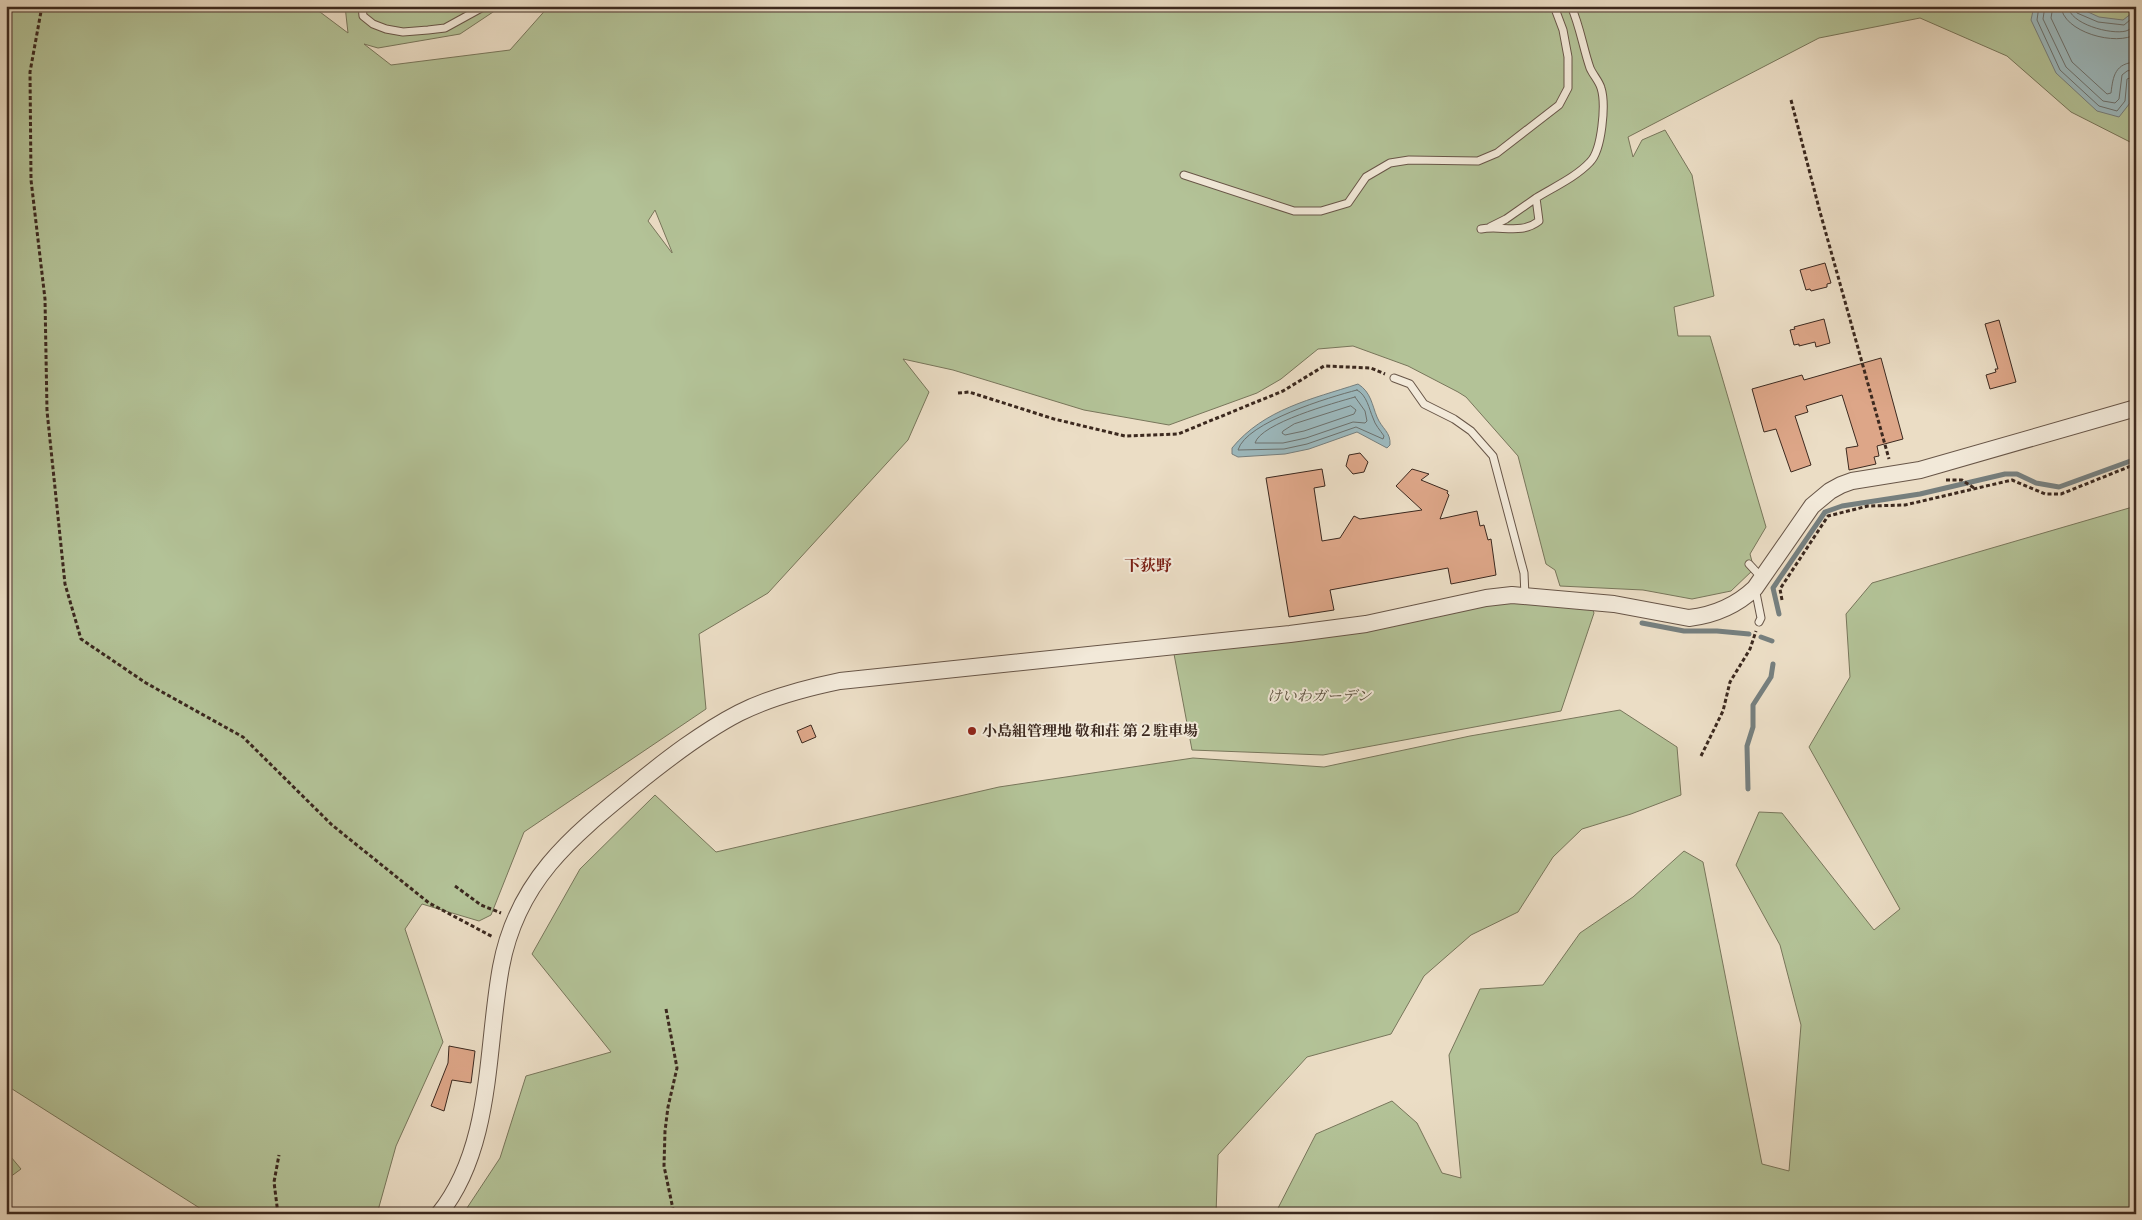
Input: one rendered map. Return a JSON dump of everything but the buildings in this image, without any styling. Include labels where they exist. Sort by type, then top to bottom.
[{"type":"street","points":[[439,1214],[455,1190],[475,1141],[481,1119],[506,944],[515,919],[540,876],[555,855],[590,821],[666,760],[740,713],[790,693],[840,681],[1290,634],[1366,624],[1486,598],[1512,595],[1614,604],[1688,618],[1713,614],[1737,603],[1759,582],[1812,506],[1830,491],[1852,481],[1920,470],[2136,408]]},
{"type":"lane","points":[[362,6],[363,16],[373,24],[403,32],[445,28],[485,6]]},
{"type":"lane","points":[[1184,175],[1294,211],[1320,212],[1348,204],[1366,177],[1390,164],[1410,160],[1478,161],[1497,154],[1559,105],[1568,88],[1568,56],[1563,30],[1554,6]]},
{"type":"lane","points":[[1490,227],[1506,219],[1574,174],[1590,162],[1596,153],[1603,114],[1601,88],[1590,66],[1583,38],[1571,6]]},
{"type":"lane","points":[[1480,228],[1490,227],[1514,230],[1533,226],[1539,221],[1536,198]]},
{"type":"lane","points":[[1394,378],[1410,384],[1424,404],[1454,419],[1471,431],[1493,456],[1524,573],[1525,596]]},
{"type":"lane","points":[[1749,564],[1759,582],[1759,622]]},
{"type":"path","points":[[42,6],[30,72],[31,180],[45,299],[47,411],[65,584],[81,639],[146,683],[243,736],[332,825],[429,903],[506,944]]},
{"type":"path","points":[[1791,100],[1817,203],[1893,474]]},
{"type":"path","points":[[958,393],[969,392],[1054,418],[1125,436],[1178,434],[1283,390],[1324,366],[1371,368],[1394,378]]},
{"type":"path","points":[[1782,600],[1780,589],[1828,516],[1868,506],[1905,505],[2012,480],[2045,494],[2061,494],[2136,464]]},
{"type":"path","points":[[1702,756],[1724,711],[1730,682],[1750,649],[1759,622]]},
{"type":"path","points":[[454,886],[481,905],[515,919]]},
{"type":"path","points":[[666,1009],[676,1068],[665,1131],[664,1166],[674,1214]]},
{"type":"path","points":[[278,1214],[274,1182],[279,1155]]},
{"type":"green space","points":[[6,6],[312,6],[348,33],[345,6],[502,6],[460,34],[378,48],[364,44],[391,65],[510,50],[549,6],[2136,6],[2136,145],[2071,112],[2007,56],[1920,18],[1819,38],[1628,137],[1633,157],[1642,140],[1665,130],[1692,175],[1714,296],[1674,307],[1678,336],[1710,336],[1766,527],[1750,554],[1754,569],[1731,591],[1692,599],[1643,590],[1560,586],[1555,570],[1546,564],[1518,456],[1466,397],[1408,366],[1353,346],[1318,349],[1281,379],[1257,393],[1169,425],[1084,410],[953,370],[903,359],[929,392],[908,440],[768,593],[699,634],[706,709],[524,832],[491,915],[479,921],[422,904],[405,929],[443,1042],[396,1146],[377,1214],[209,1214],[9,1087],[6,1089]],"holes":[[[655,210],[672,253],[648,221]]]},
{"type":"green space","points":[[2136,506],[2136,1214],[1275,1214],[1316,1134],[1392,1101],[1417,1123],[1442,1173],[1461,1178],[1449,1055],[1480,989],[1543,985],[1580,933],[1633,897],[1684,851],[1703,862],[1762,1164],[1789,1171],[1801,1025],[1780,945],[1736,865],[1759,812],[1782,813],[1874,930],[1900,909],[1809,747],[1850,677],[1846,614],[1872,583]]},
{"type":"green space","name":"けいわガーデン","points":[[1500,602],[1592,608],[1594,613],[1561,711],[1323,755],[1192,750],[1174,654]]},
{"type":"green space","points":[[1620,710],[1677,747],[1681,795],[1631,814],[1582,829],[1553,857],[1518,912],[1471,935],[1424,976],[1391,1034],[1307,1057],[1218,1155],[1216,1214],[463,1214],[500,1158],[526,1076],[611,1052],[532,954],[580,869],[655,795],[716,852],[999,787],[1193,758],[1324,767],[1470,736]]},
{"type":"green space","points":[[6,1151],[21,1169],[6,1180]]},
{"type":"water","points":[[2034,6],[2075,6],[2099,17],[2123,20],[2136,10],[2136,80],[2131,82],[2130,103],[2119,117],[2097,111],[2056,73],[2031,20]]},
{"type":"water","points":[[1358,384],[1366,391],[1379,421],[1388,434],[1390,445],[1387,448],[1357,432],[1309,449],[1285,454],[1238,457],[1232,454],[1232,448],[1245,435],[1274,415],[1306,401]]},
{"type":"waterway","points":[[1779,614],[1773,588],[1825,512],[1842,506],[1920,494],[2005,474],[2017,474],[2036,483],[2059,487],[2136,459]]},
{"type":"waterway","points":[[1642,623],[1684,631],[1717,631],[1749,634]]},
{"type":"waterway","points":[[1761,637],[1772,641]]},
{"type":"waterway","points":[[1748,789],[1747,746],[1753,727],[1753,705],[1771,677],[1773,664]]},
{"type":"place","name":"小島組管理地 敬和荘 第２駐車場","points":[[972,731]]},
{"type":"district","name":"下荻野","points":[[1148,565]]}]
